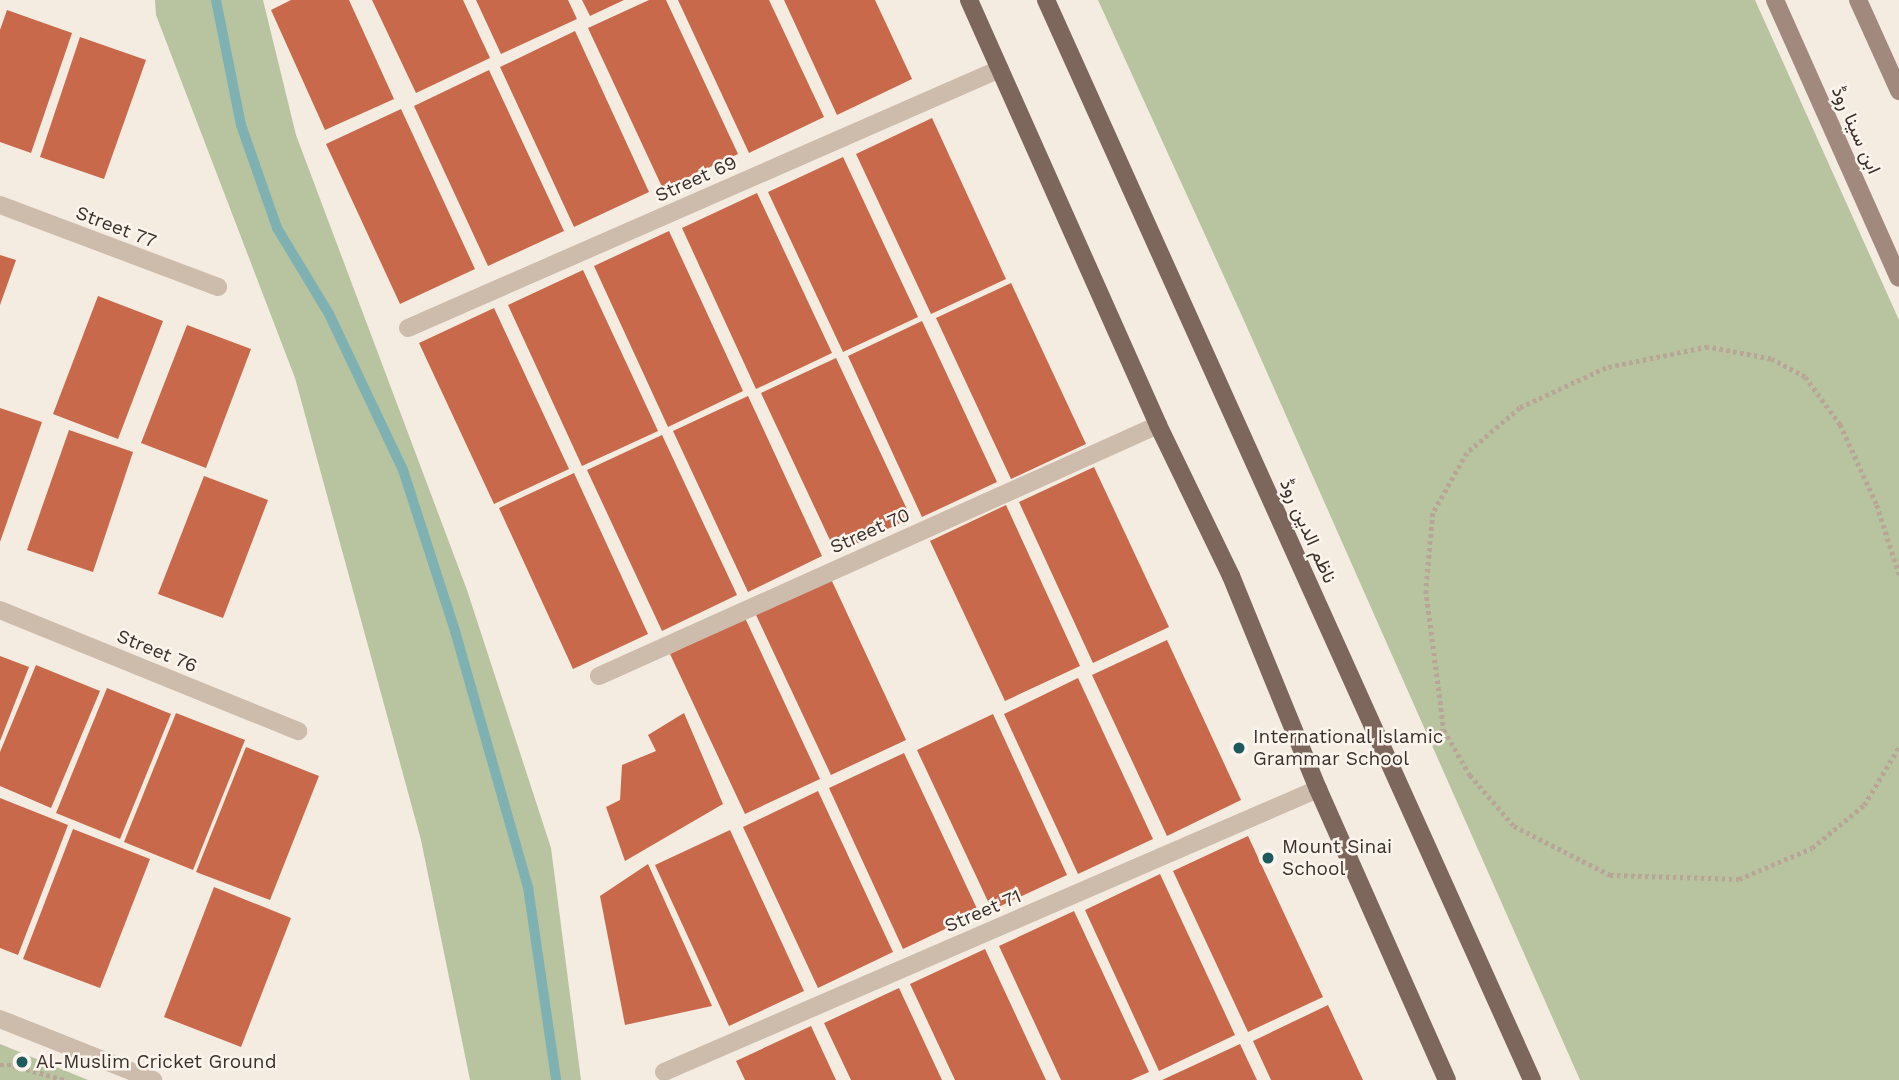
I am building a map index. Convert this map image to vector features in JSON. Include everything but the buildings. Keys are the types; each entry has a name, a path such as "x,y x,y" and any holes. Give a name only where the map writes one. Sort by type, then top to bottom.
{"main road":[{"path":"969,0 1158,425 1231,576 1318,789 1447,1080"},
{"name":"ناظم الدین روڈ","path":"1046,0 1532,1080"},
{"name":"ابن سینا روڈ","path":"1774,0 1899,278"},
{"path":"1858,0 1899,92"}],"street":[{"name":"Street 69","path":"408,328 1000,69"},
{"name":"Street 77","path":"0,205 218,287"},
{"name":"Street 70","path":"599,676 1158,425"},
{"name":"Street 76","path":"0,610 298,731"},
{"name":"Street 71","path":"664,1072 1318,789"},
{"path":"0,1019 153,1080"}],"path":[{"path":"1899,575 1876,504 1840,425 1805,377 1771,359 1708,347 1606,368 1520,408 1467,453 1433,513 1426,590 1444,730 1470,775 1514,826 1610,875 1739,879 1812,849 1864,805 1899,747"},
{"path":"1426,738 1444,730"},
{"path":"0,1065 13,1065 64,1080"}],"green space":[{"path":"155,0 263,0 296,135 467,590 551,848 581,1080 470,1080 421,840 295,378 156,15"},
{"path":"1098,0 1755,0 1899,320 1899,1080 1580,1080 1242,316"},
{"name":"Al-Muslim Cricket Ground","path":"0,1044 88,1080 0,1080"}],"waterway":[{"path":"216,0 241,125 277,228 329,314 403,470 455,631 528,887 556,1080"}],"place":[{"name":"International Islamic Grammar School","path":"1239,748"},
{"name":"Mount Sinai School","path":"1268,858"},
{"name":"Al-Muslim Cricket Ground","path":"22,1062"}]}
